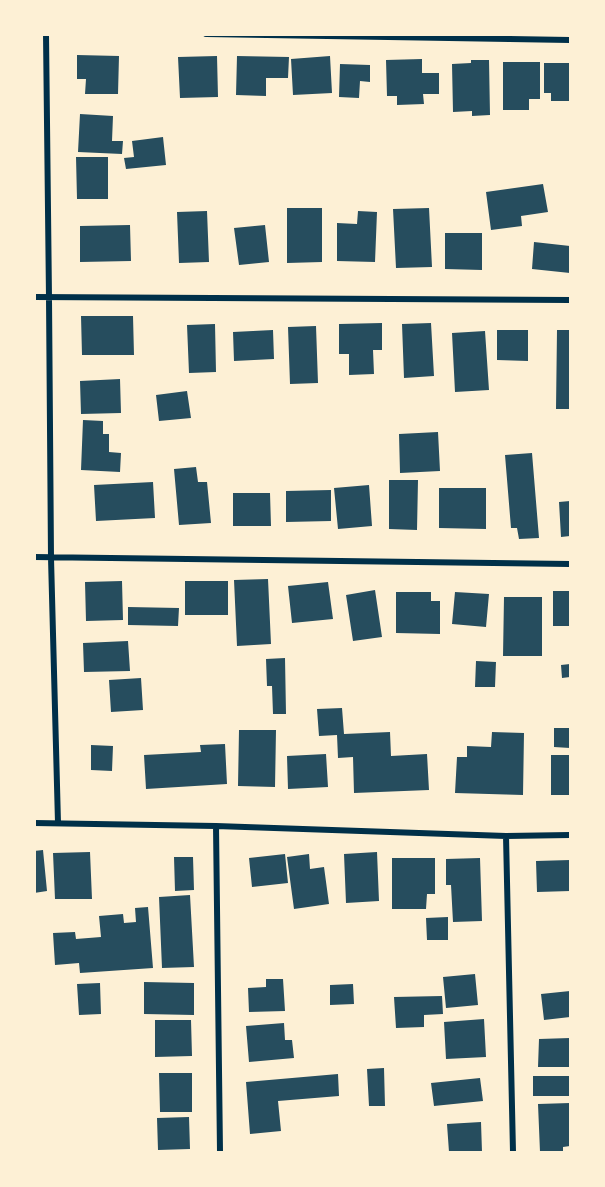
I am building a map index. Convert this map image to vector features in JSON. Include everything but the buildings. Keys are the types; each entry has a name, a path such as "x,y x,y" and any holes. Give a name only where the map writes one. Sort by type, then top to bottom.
{"street":[{"path":"46,34 51,558 58,823"},
{"path":"206,34 570,40"},
{"path":"34,297 570,300"},
{"path":"34,557 570,564"},
{"path":"34,823 216,826 506,836 570,835"},
{"path":"216,826 220,1152"},
{"path":"506,836 513,1152"}]}
